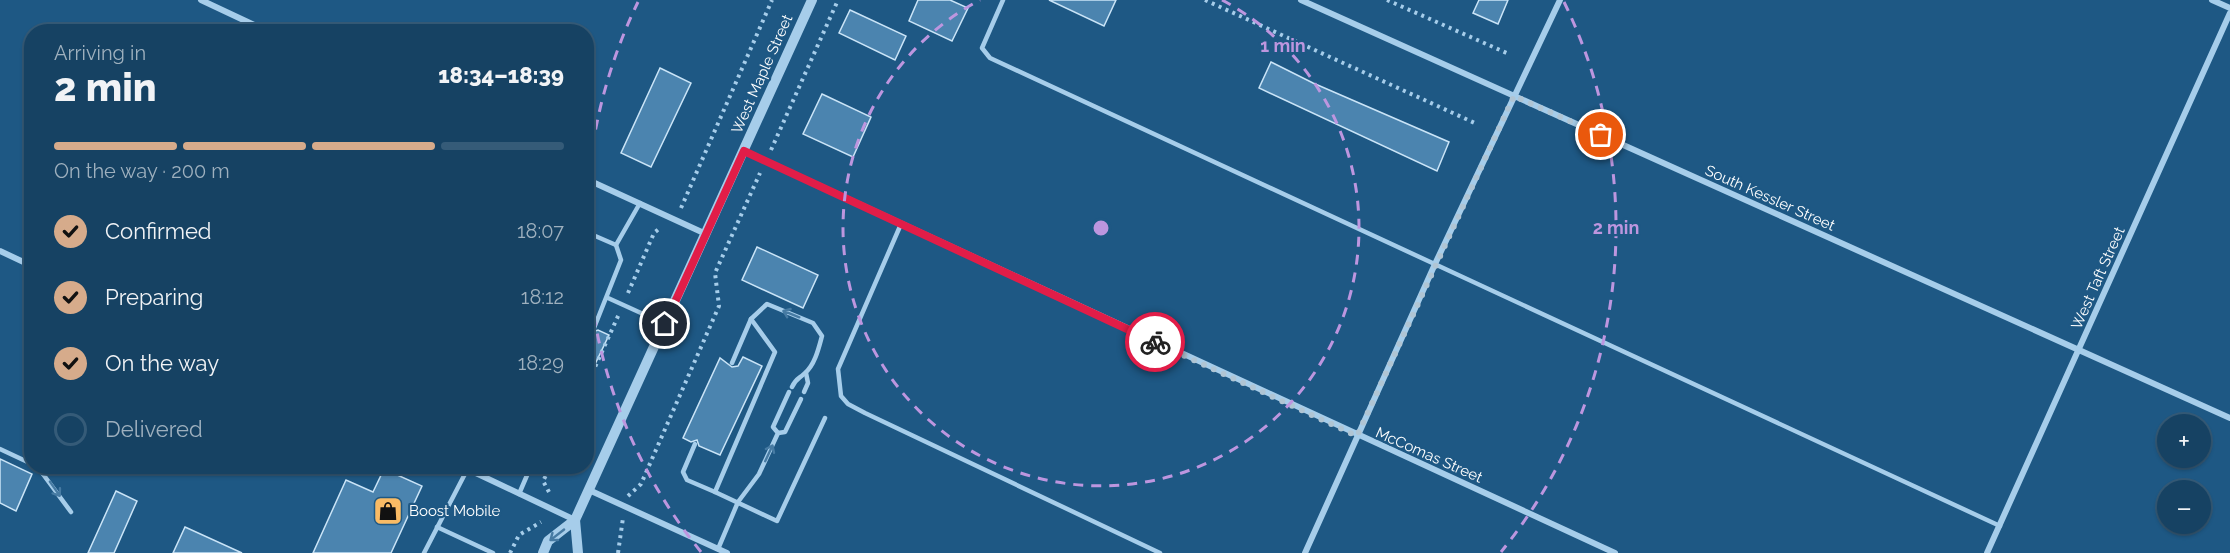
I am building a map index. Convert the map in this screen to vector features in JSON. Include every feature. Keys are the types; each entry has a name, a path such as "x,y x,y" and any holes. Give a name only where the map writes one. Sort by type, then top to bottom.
{"street":[{"path":"201,0 252,24"},
{"name":"West Maple Street","path":"543,553 548,541 575,520 812,0"},
{"name":"South Kessler Street","path":"1301,0 2230,418"},
{"path":"1305,553 1435,264 1560,0"},
{"path":"2212,0 2230,10"},
{"name":"West Taft Street","path":"1988,553 2230,10"},
{"name":"McComas Street","path":"744,151 1357,436 1615,553"},
{"path":"594,183 706,234"},
{"path":"0,251 24,262"},
{"path":"477,474 575,520 578,553"},
{"path":"589,490 727,553"}],"lane":[{"path":"1003,0 982,48 990,58 2000,526"},
{"path":"616,245 640,203"},
{"path":"901,224 838,369 841,396 848,404 865,413 1160,553"},
{"path":"594,235 616,245 621,260 608,298 594,328"},
{"path":"608,298 665,324"},
{"path":"732,363 751,320 767,304 813,323 822,336 806,373 796,378 773,427 778,434"},
{"path":"715,492 775,352 751,320"},
{"path":"804,392 808,383 806,373"},
{"path":"718,549 738,502 759,474 778,434 785,432 801,399"},
{"path":"695,444 683,472 687,480 777,521 825,418"},
{"path":"0,449 24,460"},
{"path":"43,474 71,512"},
{"path":"424,553 461,474"},
{"path":"519,494 528,474"},
{"path":"437,527 494,553"}],"path":[{"path":"594,369 654,233 681,208 772,0"},
{"path":"618,553 629,492 641,484 719,306 715,273 838,0"},
{"path":"1205,0 1477,124"},
{"path":"1387,0 1509,54"}],"building":[{"path":"918,0 950,0 968,8 952,41 909,21"},
{"path":"1049,0 1116,0 1104,26"},
{"path":"1479,0 1508,0 1498,24 1473,13"},
{"path":"850,10 906,36 895,60 839,33"},
{"path":"1271,62 1313,83 1449,142 1437,171 1259,88"},
{"path":"660,68 691,83 651,167 621,153"},
{"path":"822,94 871,117 853,157 803,134"},
{"path":"757,247 818,275 803,308 742,280"},
{"path":"598,330 609,335 594,366 594,331"},
{"path":"743,357 762,366 720,455 699,446 697,440 691,442 683,438 720,358 732,367 738,366"},
{"path":"0,459 24,470 24,474 32,474 16,511 0,503"},
{"path":"382,474 395,474 422,486 391,553 313,553 346,480 373,492"},
{"path":"116,491 137,501 114,553 88,553"},
{"path":"185,527 242,553 173,553"}],"way so far":[{"path":"1155,342 1357,436 1514,96 1601,135"}],"place":[{"name":"Boost Mobile","path":"388,511"}],"route":[{"path":"665,324 744,151 1155,342"}]}
